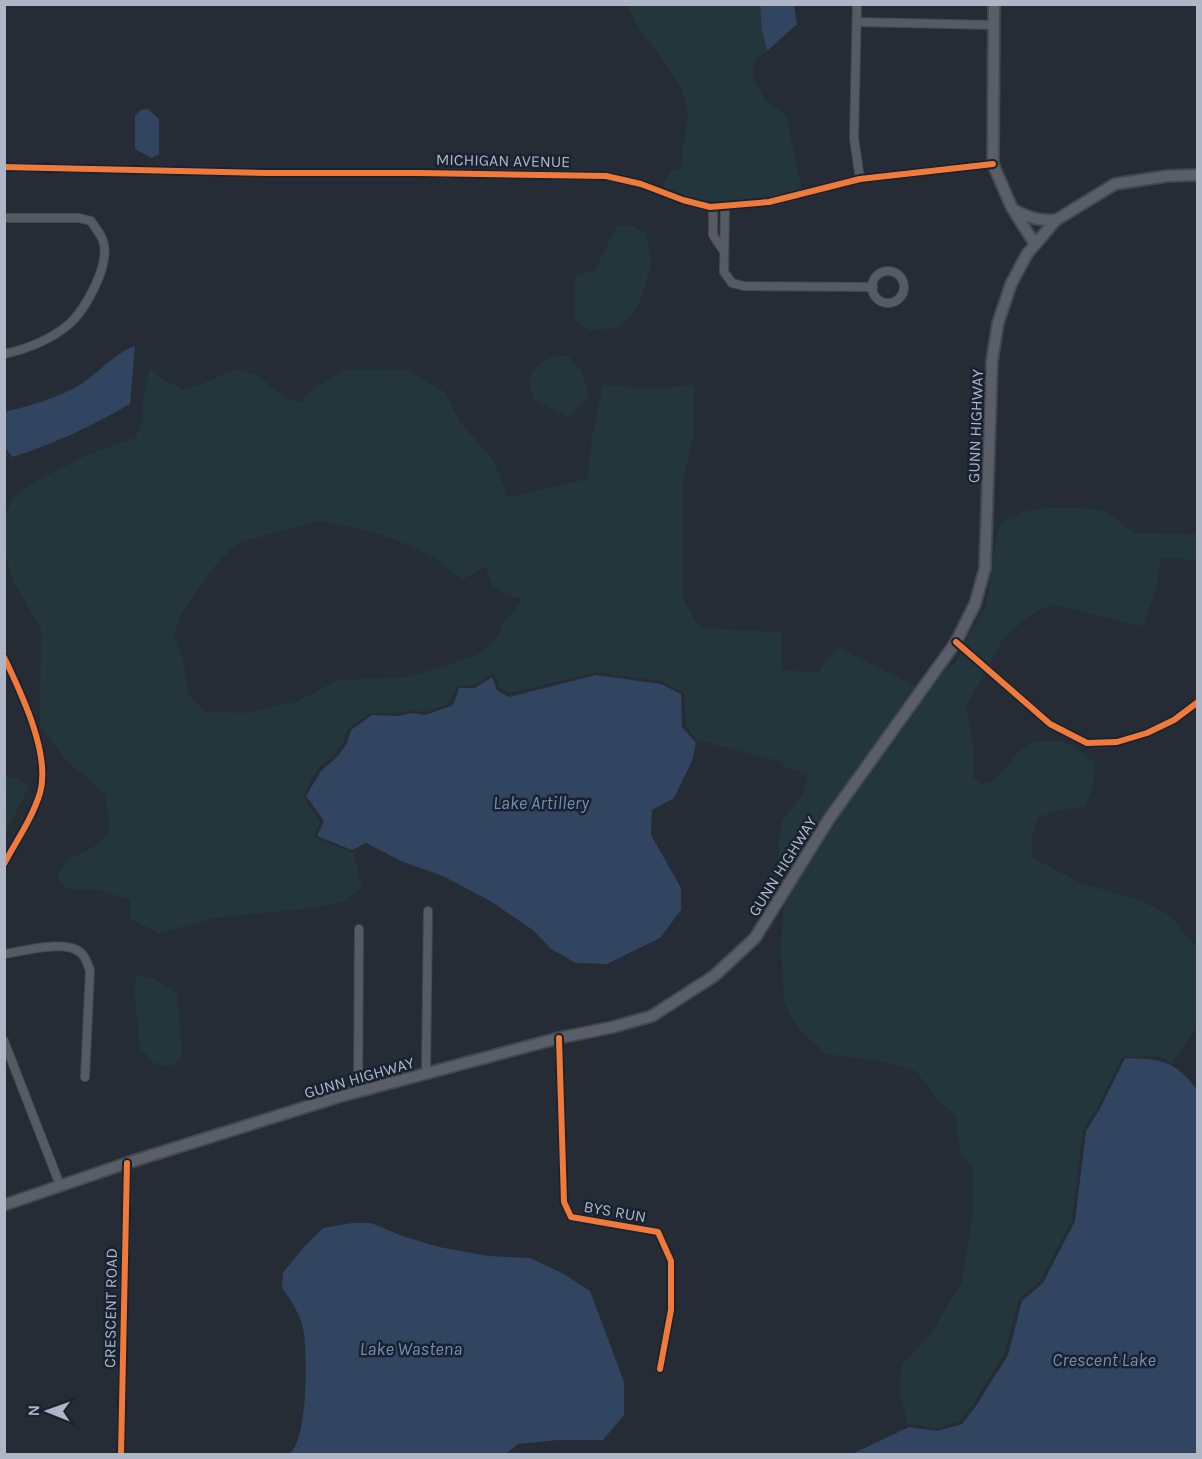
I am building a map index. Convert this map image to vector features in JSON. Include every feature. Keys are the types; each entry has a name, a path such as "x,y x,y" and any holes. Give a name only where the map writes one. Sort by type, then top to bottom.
{"main road":[{"path":"994,4 993,164 1012,208 1035,244"},
{"name":"GUNN HIGHWAY","path":"4,1205 127,1162 358,1092 559,1038 613,1028 652,1016 714,976 755,938 829,819 956,642 975,603 985,568 992,361 998,323 1011,284 1035,244 1056,220 1114,184 1167,176 1197,175"},
{"path":"1012,208 1027,217 1042,221 1056,220"}],"street":[{"path":"857,4 854,138 860,179"},
{"path":"857,22 994,25"},
{"name":"MICHIGAN AVENUE","path":"4,167 267,173 606,176 641,184 683,200 713,207 769,202 860,179 993,164"},
{"path":"725,206 724,272 728,280 737,285 873,287"},
{"path":"713,207 713,235 723,250"},
{"path":"4,218 79,218 91,221 104,243 101,274 70,323 52,336 24,350 4,354"},
{"path":"889,271 902,279 904,289 900,298 885,303 876,297 873,287 876,278 889,271"},
{"path":"956,642 1050,724 1087,743 1116,742 1147,733 1174,720 1197,702"},
{"path":"4,657 23,697 42,760 43,775 33,811 4,864"},
{"path":"426,1074 428,911"},
{"path":"358,929 358,1092"},
{"path":"4,954 59,946 74,948 84,955 90,970 85,1077"},
{"name":"BYS RUN","path":"559,1038 564,1202 571,1217 658,1232 671,1261 671,1311 660,1369"},
{"path":"5,1041 60,1185"},
{"name":"CRESCENT ROAD","path":"121,1455 127,1162"}],"green space":[{"path":"627,5 760,5 762,31 767,51 755,60 752,75 765,100 786,115 802,190 765,198 715,201 698,199 661,188 671,171 681,168 687,108 677,81 641,31"},
{"path":"617,226 632,226 646,233 652,262 638,306 621,327 589,331 575,320 575,277 596,269"},
{"path":"554,356 568,356 582,371 589,396 568,417 533,399 529,378 540,363"},
{"path":"150,369 164,380 185,390 238,369 259,376 284,398 301,402 315,387 347,369 406,370 445,392 459,421 494,461 508,497 588,479 592,436 603,385 652,389 694,385 694,433 683,481 683,599 700,628 781,632 782,670 819,673 825,662 839,648 919,688 785,882 778,847 782,822 803,793 808,775 783,766 783,762 697,740 686,726 685,693 661,681 595,672 510,693 500,688 495,675 492,674 474,685 458,685 448,704 425,712 412,710 398,713 370,713 348,729 335,754 317,769 303,796 320,822 314,837 353,853 362,887 345,901 313,908 215,918 158,933 130,918 130,900 96,889 68,889 57,878 66,862 98,844 110,831 106,795 65,759 40,726 41,629 13,581 5,551 4,518 13,498 38,480 87,455 136,437 143,419 143,397","holes":["318,521 377,534 419,550 436,559 462,580 486,566 490,580 497,589 507,595 522,599 502,625 497,638 482,652 447,666 405,677 338,680 296,702 244,713 205,712 188,694 184,662 174,633 181,615 216,564 237,543"]},
{"path":"1047,508 1085,508 1106,511 1134,533 1197,534 1197,560 1160,558 1155,593 1142,626 1054,604 1030,615 1002,640 989,665 965,643 986,605 996,539 1001,522 1026,511"},
{"path":"962,650 986,671 966,705 973,748 973,777 983,784 994,781 1022,748 1036,741 1064,741 1096,763 1092,789 1085,807 1060,810 1039,817 1032,835 1032,857 1078,882 1141,901 1169,915 1197,948 1197,1027 1172,1063 1157,1056 1122,1057 1097,1108 1083,1130 1072,1220 1040,1281 1019,1299 1004,1354 973,1404 960,1421 937,1428 908,1424 899,1391 902,1365 931,1333 962,1282 973,1210 973,1167 960,1153 956,1116 938,1100 916,1071 879,1061 826,1054 798,1028 784,1003 781,948 784,898 832,821 944,670 955,663"},
{"path":"5,777 15,777 29,787 5,833 7,803"},
{"path":"136,976 154,978 177,993 182,1056 172,1067 154,1063 140,1048 134,990"}],"water":[{"path":"760,5 794,5 797,24 767,51 762,31"},
{"path":"148,109 159,119 159,154 151,158 135,149 135,116 141,110"},
{"path":"135,346 130,404 72,434 12,457 5,447 5,412 41,402 68,391"},
{"name":"Lake Artillery","path":"596,675 661,684 681,694 682,727 696,743 692,761 674,798 652,810 651,835 681,888 681,910 660,938 607,964 576,963 551,949 534,931 492,902 443,876 401,861 366,843 352,850 317,836 324,821 306,796 321,771 338,756 347,743 351,730 372,715 399,716 411,713 425,715 451,706 459,688 475,688 492,677 497,690 509,697"},
{"name":"Crescent Lake","path":"1125,1058 1166,1063 1182,1072 1197,1090 1197,1454 852,1454 909,1427 937,1431 962,1424 976,1406 1008,1355 1022,1301 1043,1283 1075,1221 1086,1131 1100,1109"},
{"name":"Lake Wastena","path":"352,1223 371,1223 402,1236 439,1247 488,1256 530,1258 562,1273 590,1291 624,1382 624,1415 603,1440 558,1440 518,1444 506,1454 290,1454 296,1445 303,1415 306,1360 303,1327 296,1309 282,1288 283,1273 323,1228"}],"cycle path":[{"path":"4,167 267,173 606,176 641,184 683,200 710,207 769,202 860,179 993,164"},
{"path":"956,642 1050,724 1087,743 1117,742 1147,733 1174,720 1198,702"},
{"path":"4,657 38,742 42,777 40,793 33,812 4,864"},
{"path":"559,1038 564,1202 571,1217 658,1232 671,1261 671,1310 660,1369"},
{"path":"121,1454 127,1163"}]}
